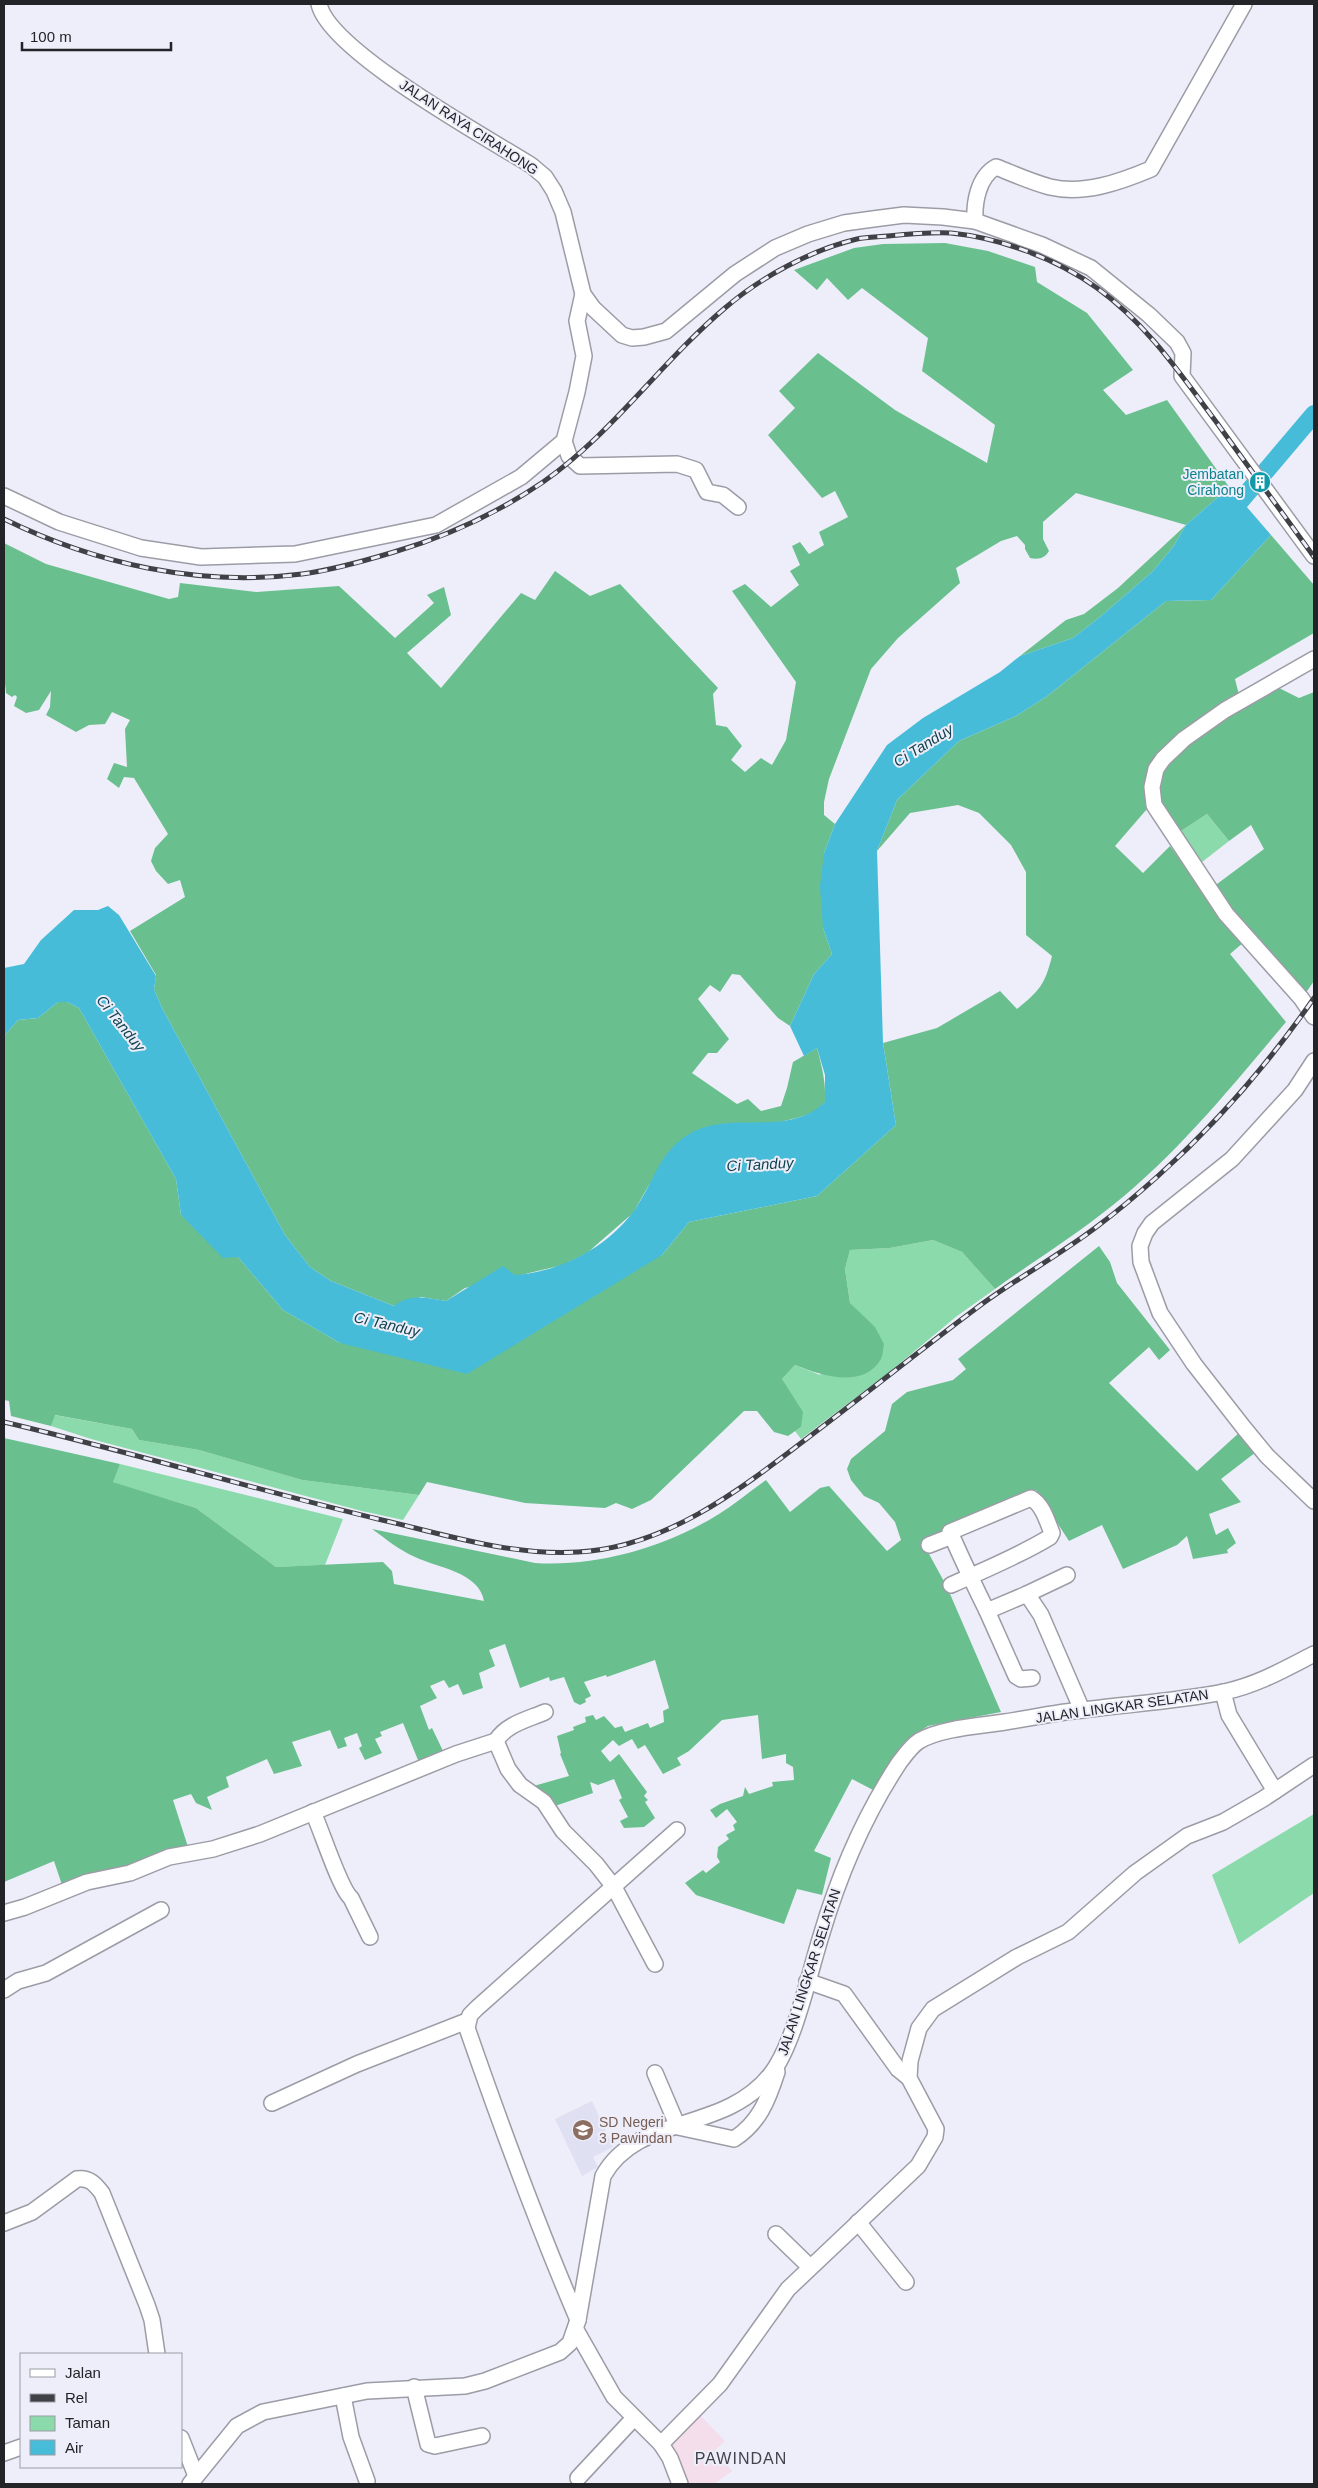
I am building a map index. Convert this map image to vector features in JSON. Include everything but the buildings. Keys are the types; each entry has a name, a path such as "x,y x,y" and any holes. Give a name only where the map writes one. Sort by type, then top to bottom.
{"street":[{"name":"JALAN RAYA CIRAHONG","path":"319,4 326,21 339,37 370,62 454,118 532,166 545,177 554,191 563,212 583,294 593,308 622,335 632,338 644,337 666,331 735,274 775,248 808,234 844,223 904,215 975,221 1042,245 1091,268 1106,278 1177,342 1183,353 1182,376 1314,556"},
{"path":"975,221 975,202 985,176 996,167 1051,187 1072,189 1110,184 1151,169 1244,4"},
{"path":"4,496 60,522 150,550 202,556 295,554 423,529 445,521 521,477 564,441 578,392 584,356 577,321 583,294"},
{"path":"564,441 569,456 580,466 677,464 687,466 696,470 707,492 724,496 738,507"},
{"path":"1314,659 1225,710 1198,728 1163,759 1156,769 1152,787 1154,805 1226,914 1305,1002 1314,1017"},
{"path":"1314,1061 1296,1090 1267,1123 1212,1176 1152,1223 1145,1233 1140,1246 1143,1271 1160,1313 1194,1364 1267,1456 1314,1501"},
{"path":"951,1585 970,1576 1050,1537 1052,1532 1039,1504 1031,1498 950,1532 970,1576 987,1611 1016,1676 1021,1679 1032,1678"},
{"path":"930,1545 952,1536"},
{"path":"987,1611 1067,1575"},
{"path":"1028,1594 1041,1615 1082,1710"},
{"name":"JALAN LINGKAR SELATAN","path":"193,2480 230,2433 252,2416 297,2403 367,2391 414,2387 448,2388 485,2381 560,2352 570,2343 577,2325 603,2176 610,2162 632,2143 723,2111 747,2097 761,2086 780,2061 838,1882 879,1795 912,1746 929,1737 964,1728 1082,1710 1223,1692 1258,1682 1314,1654"},
{"path":"1223,1692 1229,1715 1275,1791"},
{"path":"4,1913 25,1907 87,1882 130,1873 169,1857 212,1849 253,1836 456,1754 496,1741 503,1732 546,1712"},
{"path":"496,1741 508,1769 520,1785 544,1802 563,1831 596,1864 614,1887 655,1964"},
{"path":"909,2078 910,2061 919,2028 933,2009 1016,1957 1068,1932 1135,1873 1187,1836 1223,1822 1314,1765"},
{"path":"313,1812 328,1846 339,1880 370,1937"},
{"path":"272,2103 357,2064 467,2021 477,2008 570,1923 614,1887 677,1830"},
{"path":"4,1990 18,1981 46,1973 161,1910"},
{"path":"661,2444 720,2384 788,2290 858,2222 903,2183 918,2166 935,2137 936,2129 934,2122 918,2098 909,2078 893,2062 844,1994 807,1982"},
{"path":"467,2021 467,2028 490,2088 508,2145 585,2349 614,2397 661,2444 670,2458 680,2484"},
{"path":"654,2072 678,2127 734,2139 747,2130 757,2118 768,2097 780,2061"},
{"path":"4,2223 32,2212 76,2179 82,2178 94,2182 102,2193 147,2305 152,2320 157,2353"},
{"path":"858,2222 906,2282"},
{"path":"776,2234 810,2267"},
{"path":"414,2387 428,2444 435,2446 482,2436"},
{"path":"343,2396 350,2436 367,2481"},
{"path":"578,2478 634,2418"},
{"path":"182,2442 193,2480"},
{"path":"4,2453 20,2447"}],"shaded area":[{"name":"SD Negeri 3 Pawindan","path":"592,2101 613,2147 593,2157 598,2167 582,2176 555,2119"},
{"path":"697,2412 725,2441 715,2450 732,2471 714,2484 686,2484 668,2442"}],"green space":[{"path":"945,243 988,251 1035,267 1037,282 1087,313 1133,370 1103,390 1126,415 1167,400 1227,484 1217,498 1186,525 1076,493 1043,522 1043,539 1049,551 1044,557 1039,559 1030,558 1025,545 1017,536 1001,541 956,568 960,583 898,638 871,669 829,779 824,802 824,815 835,824 824,853 823,928 832,954 814,974 790,1026 778,1018 740,975 732,974 720,992 710,985 698,999 729,1039 717,1053 708,1053 692,1073 737,1104 748,1099 761,1111 781,1106 793,1062 817,1048 824,1081 825,1102 815,1112 775,1123 721,1124 649,1185 633,1213 587,1253 563,1265 465,1288 446,1301 421,1297 394,1306 331,1281 310,1267 285,1235 162,1008 154,989 156,975 130,931 185,897 180,880 168,884 156,871 151,861 155,848 168,834 134,778 124,777 119,788 107,779 114,763 127,767 125,729 130,720 112,712 105,724 89,725 76,732 46,715 50,707 51,691 39,710 26,713 14,706 17,697 15,695 12,697 6,693 5,683 4,685 4,543 46,564 169,599 178,597 180,583 257,592 339,586 395,638 434,603 427,595 444,587 451,615 407,653 441,688 521,593 535,600 555,571 590,596 620,584 718,688 713,694 716,725 727,727 742,746 731,760 745,772 761,758 772,765 786,740 796,682 732,591 745,584 771,607 799,585 790,571 800,565 792,546 800,542 809,554 824,545 819,532 848,517 835,491 822,498 768,435 795,408 779,391 818,353 895,410 987,463 995,425 922,371 928,338 862,288 848,300 827,278 817,290 794,270 854,248 883,244"},
{"path":"1186,525 1173,547 1152,572 1100,617 1073,638 1020,656 1066,620 1084,614 1118,588"},
{"path":"1271,535 1314,585 1314,633 1235,679 1240,699 1147,782 1147,809 1115,846 1143,873 1170,846 1218,912 1244,942 1230,954 1286,1022 1183,1141 1137,1185 1084,1227 995,1289 962,1252 933,1240 890,1248 850,1250 845,1269 850,1303 875,1327 884,1344 882,1356 873,1369 852,1377 828,1376 795,1365 782,1379 803,1412 801,1427 788,1436 774,1432 757,1411 744,1411 651,1500 632,1509 616,1503 605,1508 525,1503 427,1482 419,1495 302,1480 199,1450 139,1440 132,1429 55,1415 51,1426 11,1416 9,1401 4,1400 4,1036 18,1020 38,1018 58,1002 67,1002 79,1008 176,1179 181,1215 238,1257 283,1310 340,1343 662,1255 689,1222 817,1196 896,1125 883,1043 937,1028 1000,991 1017,1009 1031,997 1044,981 1052,956 1026,935 1026,872 1011,845 979,813 958,805 910,813 877,851 897,800 959,741 1016,716 1046,697 1166,601 1211,600"},
{"path":"1275,686 1299,698 1314,692 1314,981 1303,997 1213,887 1264,849 1251,825 1229,841 1207,814 1175,835 1157,804 1160,771 1186,744"},
{"path":"1207,814 1229,841 1197,866 1175,835"},
{"path":"933,1240 962,1252 995,1289 957,1316 887,1374 801,1439 795,1431 801,1427 782,1379 795,1365 820,1375 861,1315 850,1303 845,1269 850,1250 890,1248"},
{"path":"1099,1246 1110,1262 1117,1283 1170,1350 1159,1360 1149,1347 1109,1383 1197,1471 1240,1432 1256,1452 1221,1479 1241,1502 1209,1514 1216,1535 1228,1528 1236,1543 1227,1550 1228,1553 1193,1559 1187,1536 1177,1545 1123,1569 1102,1525 1069,1541 1036,1490 922,1541 947,1587 1001,1712 928,1726 911,1737 875,1791 852,1779 814,1851 831,1858 822,1895 797,1889 784,1924 696,1895 685,1883 703,1870 706,1873 720,1862 717,1857 718,1847 729,1839 726,1835 735,1830 733,1825 737,1822 727,1809 716,1818 710,1810 720,1804 743,1796 745,1787 749,1794 773,1786 772,1782 794,1780 793,1767 786,1763 786,1754 762,1759 758,1715 722,1720 689,1751 677,1758 681,1765 663,1774 645,1745 638,1749 632,1739 619,1746 613,1740 601,1751 610,1762 619,1754 647,1792 644,1796 648,1800 645,1802 655,1818 644,1827 624,1828 620,1821 628,1817 619,1800 622,1798 614,1779 598,1785 590,1782 593,1793 552,1807 530,1787 569,1776 560,1754 557,1736 574,1730 573,1727 586,1722 585,1717 593,1715 596,1720 604,1716 615,1728 622,1726 625,1732 648,1723 650,1728 664,1722 663,1711 669,1708 655,1660 607,1677 606,1675 584,1682 591,1696 580,1705 574,1702 564,1677 550,1681 549,1677 520,1688 505,1644 489,1650 495,1666 479,1673 483,1688 463,1695 458,1684 449,1688 444,1680 430,1686 437,1698 420,1706 429,1730 432,1728 445,1755 420,1765 403,1723 380,1732 382,1736 375,1739 382,1753 365,1760 359,1748 362,1746 357,1733 344,1738 347,1746 338,1749 330,1730 292,1742 302,1766 274,1774 267,1759 226,1777 229,1787 207,1797 212,1810 196,1803 191,1794 173,1800 189,1850 63,1888 54,1861 4,1882 4,1438 120,1464 113,1482 196,1508 276,1567 383,1562 392,1571 394,1584 484,1601 481,1591 466,1577 409,1554 372,1529 535,1563 582,1562 630,1552 677,1536 719,1514 766,1480 790,1512 820,1488 829,1486 887,1551 901,1540 895,1522 879,1503 864,1496 851,1480 847,1469 851,1459 885,1431 892,1404 907,1392 953,1380 966,1369 958,1359"},
{"path":"54,1415 132,1429 139,1440 199,1450 302,1480 419,1495 403,1520 362,1511 91,1439 51,1426"},
{"path":"120,1464 343,1519 325,1565 276,1567 196,1508 112,1482"},
{"path":"1314,1814 1314,1893 1239,1944 1212,1875"}],"water":[{"path":"1227,484 1271,535 1211,600 1166,601 1046,697 1016,716 959,741 897,800 877,851 883,1043 896,1125 817,1196 689,1222 662,1255 467,1374 340,1343 283,1310 238,1257 223,1258 181,1215 176,1179 79,1008 67,1002 58,1002 38,1018 18,1020 4,1036 4,968 24,964 41,940 74,910 98,910 108,906 119,915 156,976 154,989 162,1008 285,1235 310,1267 331,1281 394,1306 406,1299 412,1298 446,1301 503,1266 515,1275 532,1273 549,1269 581,1256 610,1237 622,1225 633,1212 671,1149 691,1133 707,1127 724,1124 777,1122 794,1119 810,1113 825,1102 825,1075 817,1048 804,1056 790,1026 814,974 832,954 823,928 820,886 824,853 835,824 887,745 923,718 1000,672 1020,656 1073,638 1152,572 1173,547 1186,525 1217,498"}],"waterway":[{"name":"Ci Tanduy","path":"1226,518 1314,414"}],"railway":[{"path":"4,519 39,535 112,560 187,574 225,577 302,574 337,568 394,552 433,539 471,523 525,494 543,482 592,442 679,351 725,308 770,275 805,257 857,239 951,233 1009,245 1046,259 1081,278 1115,302 1162,351 1217,423 1314,557"},
{"path":"4,1422 335,1508 455,1538 504,1548 528,1551 578,1552 613,1547 647,1538 711,1507 741,1487 978,1307 1084,1236 1121,1207 1180,1156 1221,1114 1279,1046 1314,998"}],"place":[{"name":"Jembatan Cirahong","path":"1260,482"},
{"name":"SD Negeri 3 Pawindan","path":"583,2130"}],"district":[{"name":"PAWINDAN","path":"741,2458"}]}
